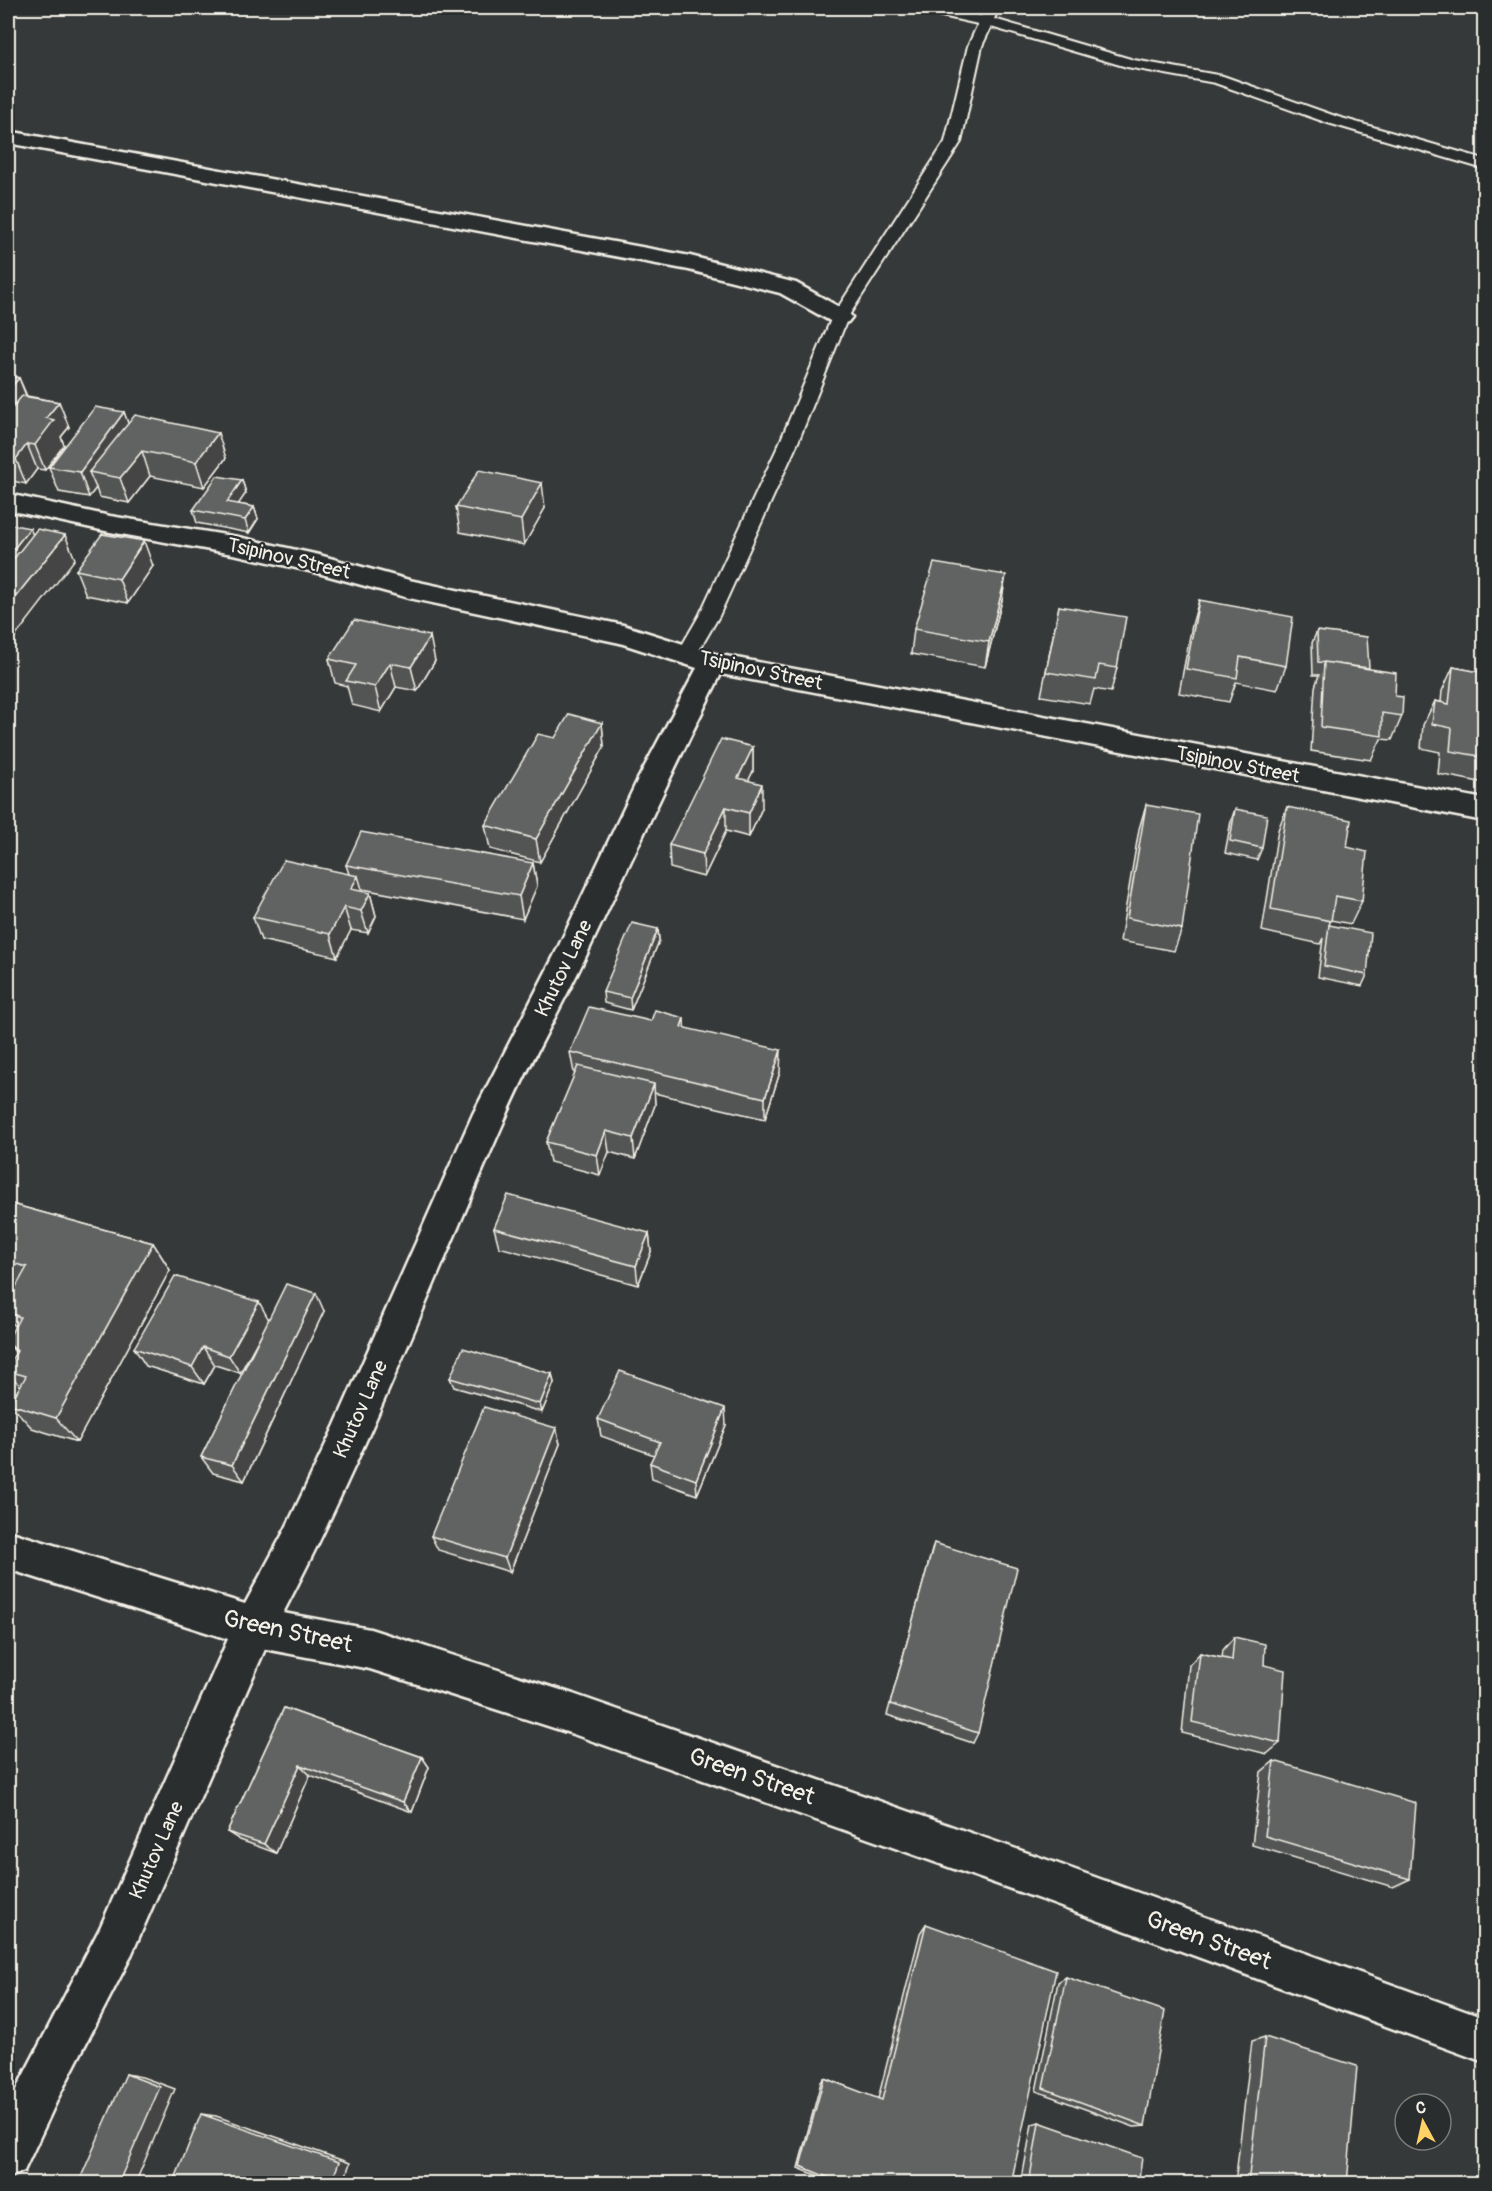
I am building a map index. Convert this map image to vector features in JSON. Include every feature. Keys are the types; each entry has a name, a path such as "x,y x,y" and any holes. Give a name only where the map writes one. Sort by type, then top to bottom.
{"street":[{"path":"8,137 690,264 788,288 840,317"},
{"name":"Tsipinov Street","path":"8,502 110,524 172,533 308,561 409,589 623,634 700,659 1485,810"},
{"name":"Khutov Lane","path":"8,2155 44,2078 115,1943 254,1628 300,1541 348,1438 490,1114 570,956 652,781 700,659"},
{"name":"Green Street","path":"8,1550 254,1628 370,1649 573,1714 1019,1871 1485,2040"}],"lane":[{"path":"924,8 989,14 1132,64 1218,79 1334,120 1485,164"},
{"path":"700,659 709,616 785,452 840,317 953,142 975,45 989,14"}],"building":[{"path":"8,375 19,378 8,391"},
{"path":"22,396 59,402 46,418 54,420 35,445 27,444 16,459 8,457 8,413"},
{"path":"95,407 124,412 80,472 49,467"},
{"path":"135,415 218,433 196,462 142,451 120,478 89,472"},
{"path":"479,470 542,483 521,520 456,507"},
{"path":"217,476 242,480 227,502 254,507 245,520 193,510"},
{"path":"8,524 30,528 8,556"},
{"path":"37,529 65,535 8,606 8,566"},
{"path":"102,534 144,541 119,579 76,570"},
{"path":"934,563 1006,575 989,642 914,629"},
{"path":"1199,600 1293,617 1286,666 1240,657 1237,678 1186,669"},
{"path":"1059,606 1126,617 1117,668 1099,665 1096,680 1046,672"},
{"path":"354,620 430,636 411,667 390,663 375,687 346,681 356,665 329,659"},
{"path":"1317,631 1367,637 1369,668 1318,662"},
{"path":"1324,662 1396,673 1395,696 1403,697 1402,716 1382,713 1382,736 1321,727"},
{"path":"1453,667 1485,673 1485,757 1450,751 1452,728 1432,724 1435,701 1449,704"},
{"path":"569,714 602,723 536,839 485,825 538,734 555,738"},
{"path":"721,739 753,747 738,778 762,784 749,813 726,807 703,854 669,845"},
{"path":"1146,805 1198,814 1182,929 1127,918"},
{"path":"1287,807 1351,820 1347,847 1367,852 1362,901 1335,896 1331,921 1271,909"},
{"path":"1235,809 1267,815 1262,848 1230,841"},
{"path":"361,832 533,863 519,896 346,865"},
{"path":"284,860 358,876 351,889 370,893 361,911 344,907 330,934 253,917"},
{"path":"632,923 658,929 630,998 603,992"},
{"path":"1329,925 1371,933 1367,975 1324,966"},
{"path":"589,1007 651,1021 655,1010 684,1018 681,1027 781,1050 765,1098 570,1052"},
{"path":"578,1066 654,1084 633,1138 606,1131 597,1155 546,1142"},
{"path":"508,1195 649,1233 636,1266 494,1228"},
{"path":"8,1203 153,1243 56,1418 10,1404 26,1376 8,1371 8,1366 17,1351 8,1343 8,1339 20,1317 8,1313 8,1301 27,1267 8,1262"},
{"path":"175,1276 259,1302 229,1356 203,1347 192,1367 134,1348"},
{"path":"286,1284 316,1293 232,1465 201,1457"},
{"path":"463,1348 552,1374 540,1404 450,1378"},
{"path":"620,1371 725,1408 696,1480 650,1463 660,1442 598,1419"},
{"path":"484,1407 556,1428 505,1558 431,1536"},
{"path":"934,1543 1017,1568 978,1733 890,1704"},
{"path":"1234,1637 1265,1644 1264,1665 1285,1670 1280,1743 1192,1722 1200,1653 1232,1660"},
{"path":"284,1708 422,1757 403,1802 300,1765 264,1844 227,1832"},
{"path":"1274,1761 1416,1803 1410,1879 1265,1836"},
{"path":"926,1924 1056,1971 1011,2184 844,2184 800,2166 824,2078 882,2100"},
{"path":"1066,1977 1165,2011 1145,2126 1043,2088"},
{"path":"1265,2037 1357,2066 1347,2184 1248,2184"},
{"path":"126,2074 160,2087 118,2184 78,2184"},
{"path":"201,2114 339,2162 331,2184 173,2184"},
{"path":"1039,2122 1142,2158 1138,2184 1029,2184"}]}
